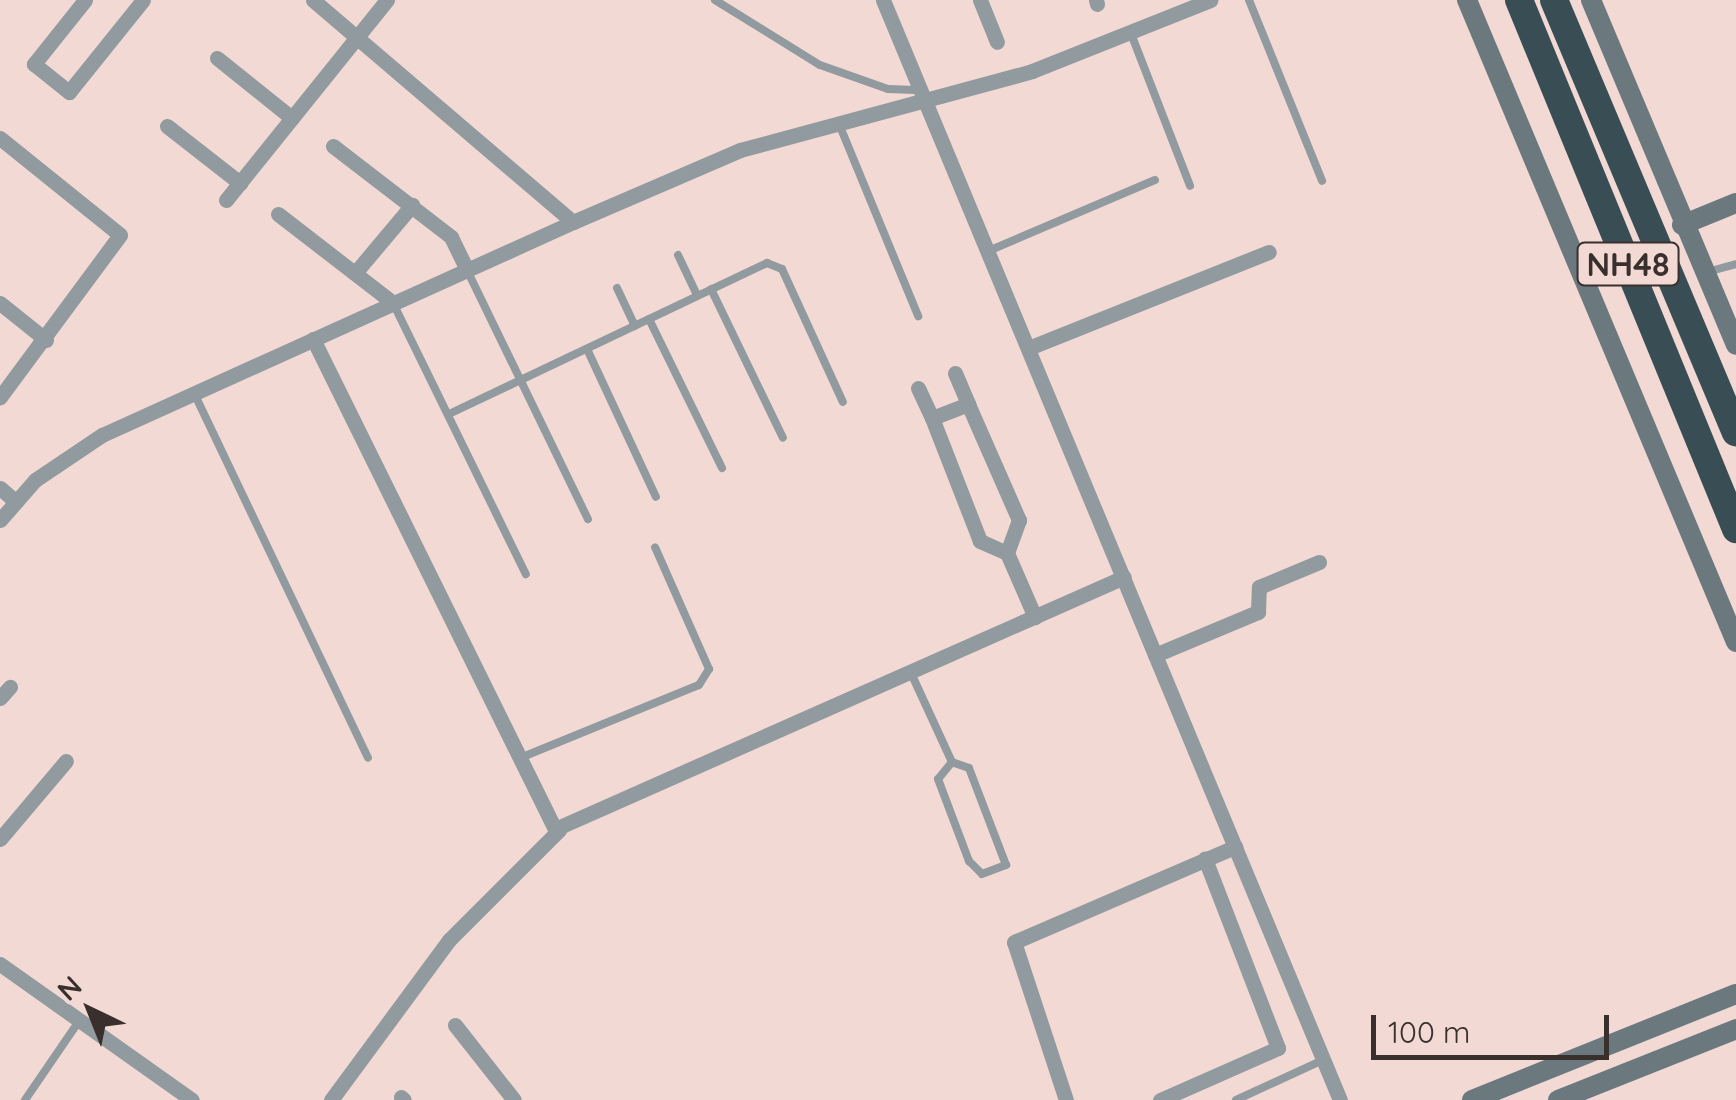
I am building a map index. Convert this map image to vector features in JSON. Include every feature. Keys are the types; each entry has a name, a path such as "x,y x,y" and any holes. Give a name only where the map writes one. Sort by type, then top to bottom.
{"highway":[{"name":"NH48","path":"1520,0 1736,529"},
{"name":"NH48","path":"1554,0 1736,432"}],"street":[{"path":"86,0 34,64 69,92 143,0"},
{"path":"312,0 359,36 573,222"},
{"path":"226,200 387,0"},
{"path":"882,0 992,250 1340,1100"},
{"path":"980,0 997,42"},
{"path":"0,520 69,455 194,393 740,150 839,124 1130,31 1210,0"},
{"path":"1467,0 1736,642"},
{"path":"1592,0 1682,226 1707,272 1736,345"},
{"path":"216,58 292,118"},
{"path":"167,126 240,183"},
{"path":"0,138 120,235 46,340 0,397"},
{"path":"333,146 451,237 467,270"},
{"path":"1682,226 1736,204"},
{"path":"355,273 412,206"},
{"path":"278,214 393,303"},
{"path":"1031,347 1269,252"},
{"path":"0,304 46,340"},
{"path":"313,339 516,759 559,830"},
{"path":"955,374 1018,520 1007,553 1035,616"},
{"path":"918,388 980,542 1007,553"},
{"path":"932,418 968,404"},
{"path":"0,488 16,502"},
{"path":"1155,655 1258,612 1259,588 1319,562"},
{"path":"331,1100 450,940 559,830 1124,577"},
{"path":"0,839 66,761"},
{"path":"1066,1100 1014,942 1235,847"},
{"path":"1160,1100 1275,1053 1254,982 1205,859"},
{"path":"1240,949 1272,936"},
{"path":"0,964 192,1100"},
{"path":"1254,982 1286,969"},
{"path":"1472,1100 1736,994"},
{"path":"455,1025 514,1100"},
{"path":"1558,1100 1736,1029"}],"lane":[{"path":"715,0 820,65 888,89 924,95"},
{"path":"1249,0 1322,181"},
{"path":"1130,31 1190,186"},
{"path":"839,124 918,316"},
{"path":"992,250 1155,180"},
{"path":"678,256 698,296"},
{"path":"449,414 767,263 782,269 843,402"},
{"path":"1707,272 1736,264"},
{"path":"467,270 588,518"},
{"path":"617,288 635,326"},
{"path":"711,289 783,438"},
{"path":"393,303 526,574"},
{"path":"649,319 722,468"},
{"path":"587,349 656,497"},
{"path":"194,393 368,758"},
{"path":"516,759 698,685 709,669 655,548"},
{"path":"911,673 952,762 969,768 1006,865 982,874 969,861 938,779 952,762"},
{"path":"25,1100 80,1021"},
{"path":"1236,1100 1324,1060"}]}
